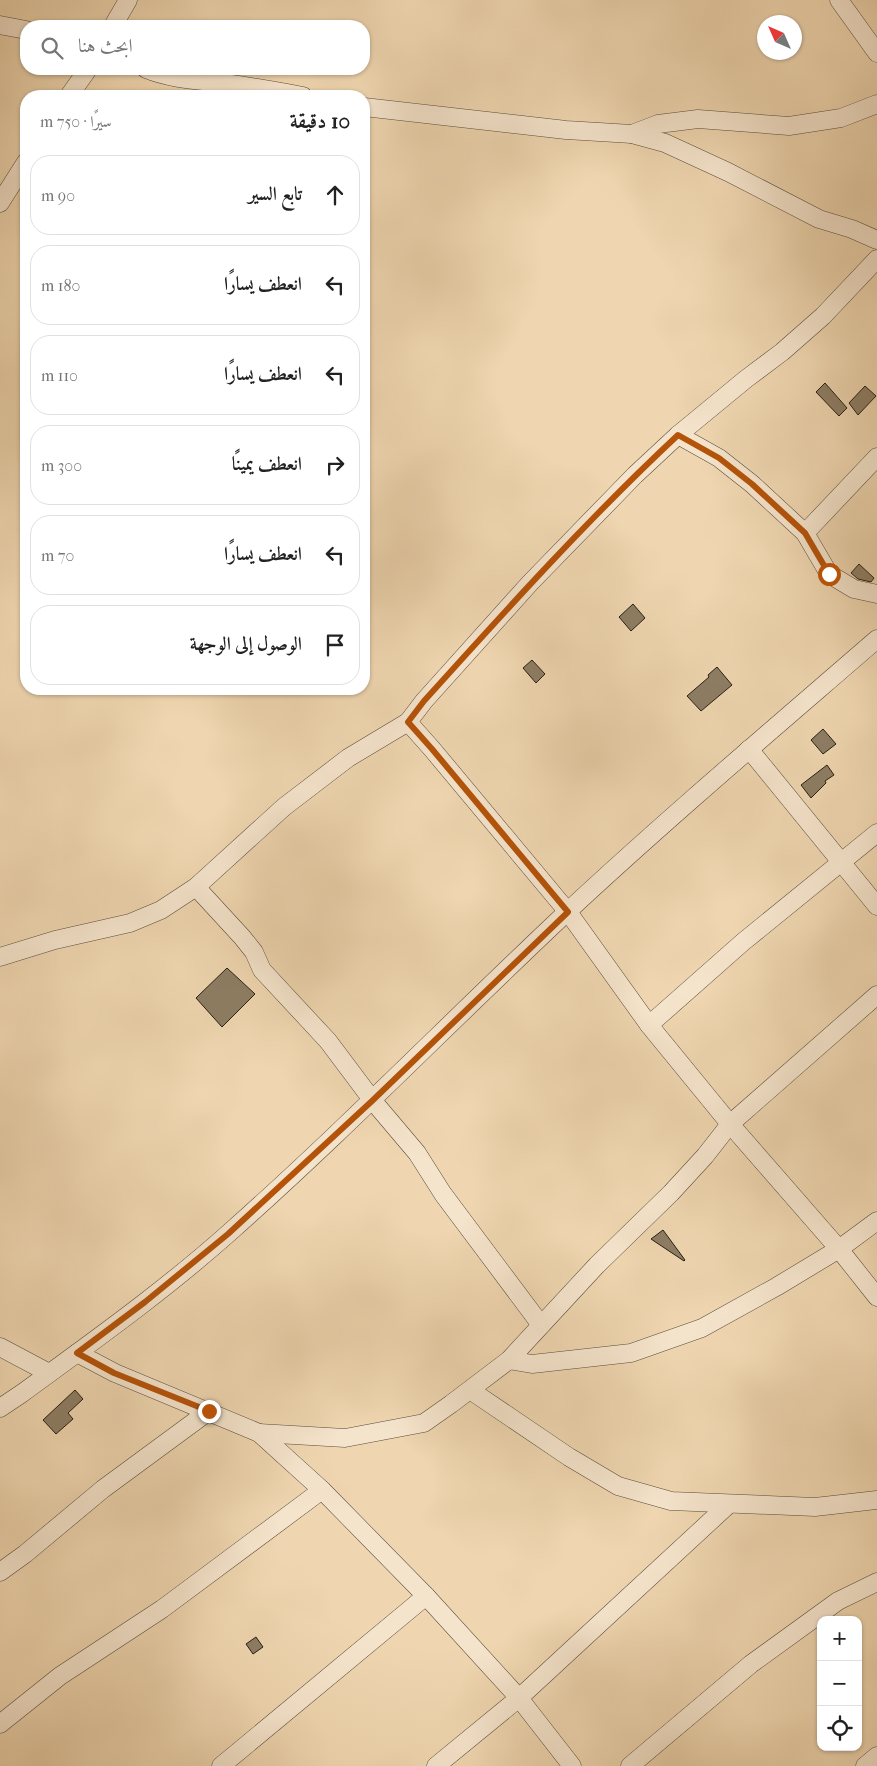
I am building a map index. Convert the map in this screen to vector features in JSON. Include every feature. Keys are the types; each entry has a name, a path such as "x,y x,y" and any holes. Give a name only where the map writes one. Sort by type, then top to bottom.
{"street":[{"path":"116,20 128,0"},
{"path":"839,0 877,53"},
{"path":"0,25 20,29"},
{"path":"74,90 84,75"},
{"path":"169,75 267,90"},
{"path":"632,134 658,124 698,119 789,126 840,118 877,104"},
{"path":"370,108 537,127 632,134 665,143 728,172 819,219 877,240"},
{"path":"0,203 20,171"},
{"path":"0,957 55,940 130,924 160,910 196,887 284,807 348,758 408,722 424,701 530,583 635,475 678,435 782,352 823,316 877,259"},
{"path":"678,435 719,458 752,484 805,533 829,574 854,589 877,594"},
{"path":"805,533 877,457"},
{"path":"0,1408 145,1302 228,1234 372,1101 568,912 749,749 877,639"},
{"path":"408,722 568,912 649,1024 730,1124 839,1249 877,1297"},
{"path":"749,749 877,906"},
{"path":"649,1024 743,942 877,833"},
{"path":"196,887 242,936 254,952 262,970 328,1041 372,1101 417,1152 443,1194 541,1325"},
{"path":"259,1433 345,1438 424,1423 508,1360 597,1265 706,1156 730,1124 877,995"},
{"path":"508,1360 532,1364 631,1353 702,1328 839,1249 877,1221"},
{"path":"0,1347 49,1373"},
{"path":"77,1353 114,1373 259,1433 322,1490 426,1596 519,1698 572,1766"},
{"path":"470,1390 569,1458 618,1486 670,1501 815,1507 877,1500"},
{"path":"0,1572 25,1554 103,1489 209,1411"},
{"path":"0,1724 60,1676 162,1609 322,1490"},
{"path":"436,1766 519,1698 729,1504"},
{"path":"630,1766 751,1664 838,1601 877,1582"},
{"path":"221,1766 426,1596"},
{"path":"866,1766 877,1756"}],"building":[{"path":"825,383 847,408 839,416 816,392"},
{"path":"865,386 876,396 858,415 849,403"},
{"path":"859,564 874,578 871,582 858,579 851,573"},
{"path":"633,604 645,618 631,631 619,617"},
{"path":"532,660 545,674 536,683 523,668"},
{"path":"717,667 732,685 701,711 687,696 709,677 708,675"},
{"path":"823,729 836,744 823,754 811,740"},
{"path":"827,765 834,775 825,781 826,783 811,798 801,785"},
{"path":"227,968 255,994 222,1027 196,998"},
{"path":"663,1230 685,1260 684,1261 651,1239"},
{"path":"75,1390 83,1399 68,1413 73,1419 56,1434 43,1420"},
{"path":"256,1637 263,1647 253,1654 246,1644"}],"route":[{"path":"209,1411 114,1373 77,1353 145,1302 228,1234 372,1101 568,912 408,722 424,701 530,583 635,475 678,435 719,458 752,484 805,533 829,574"}]}
